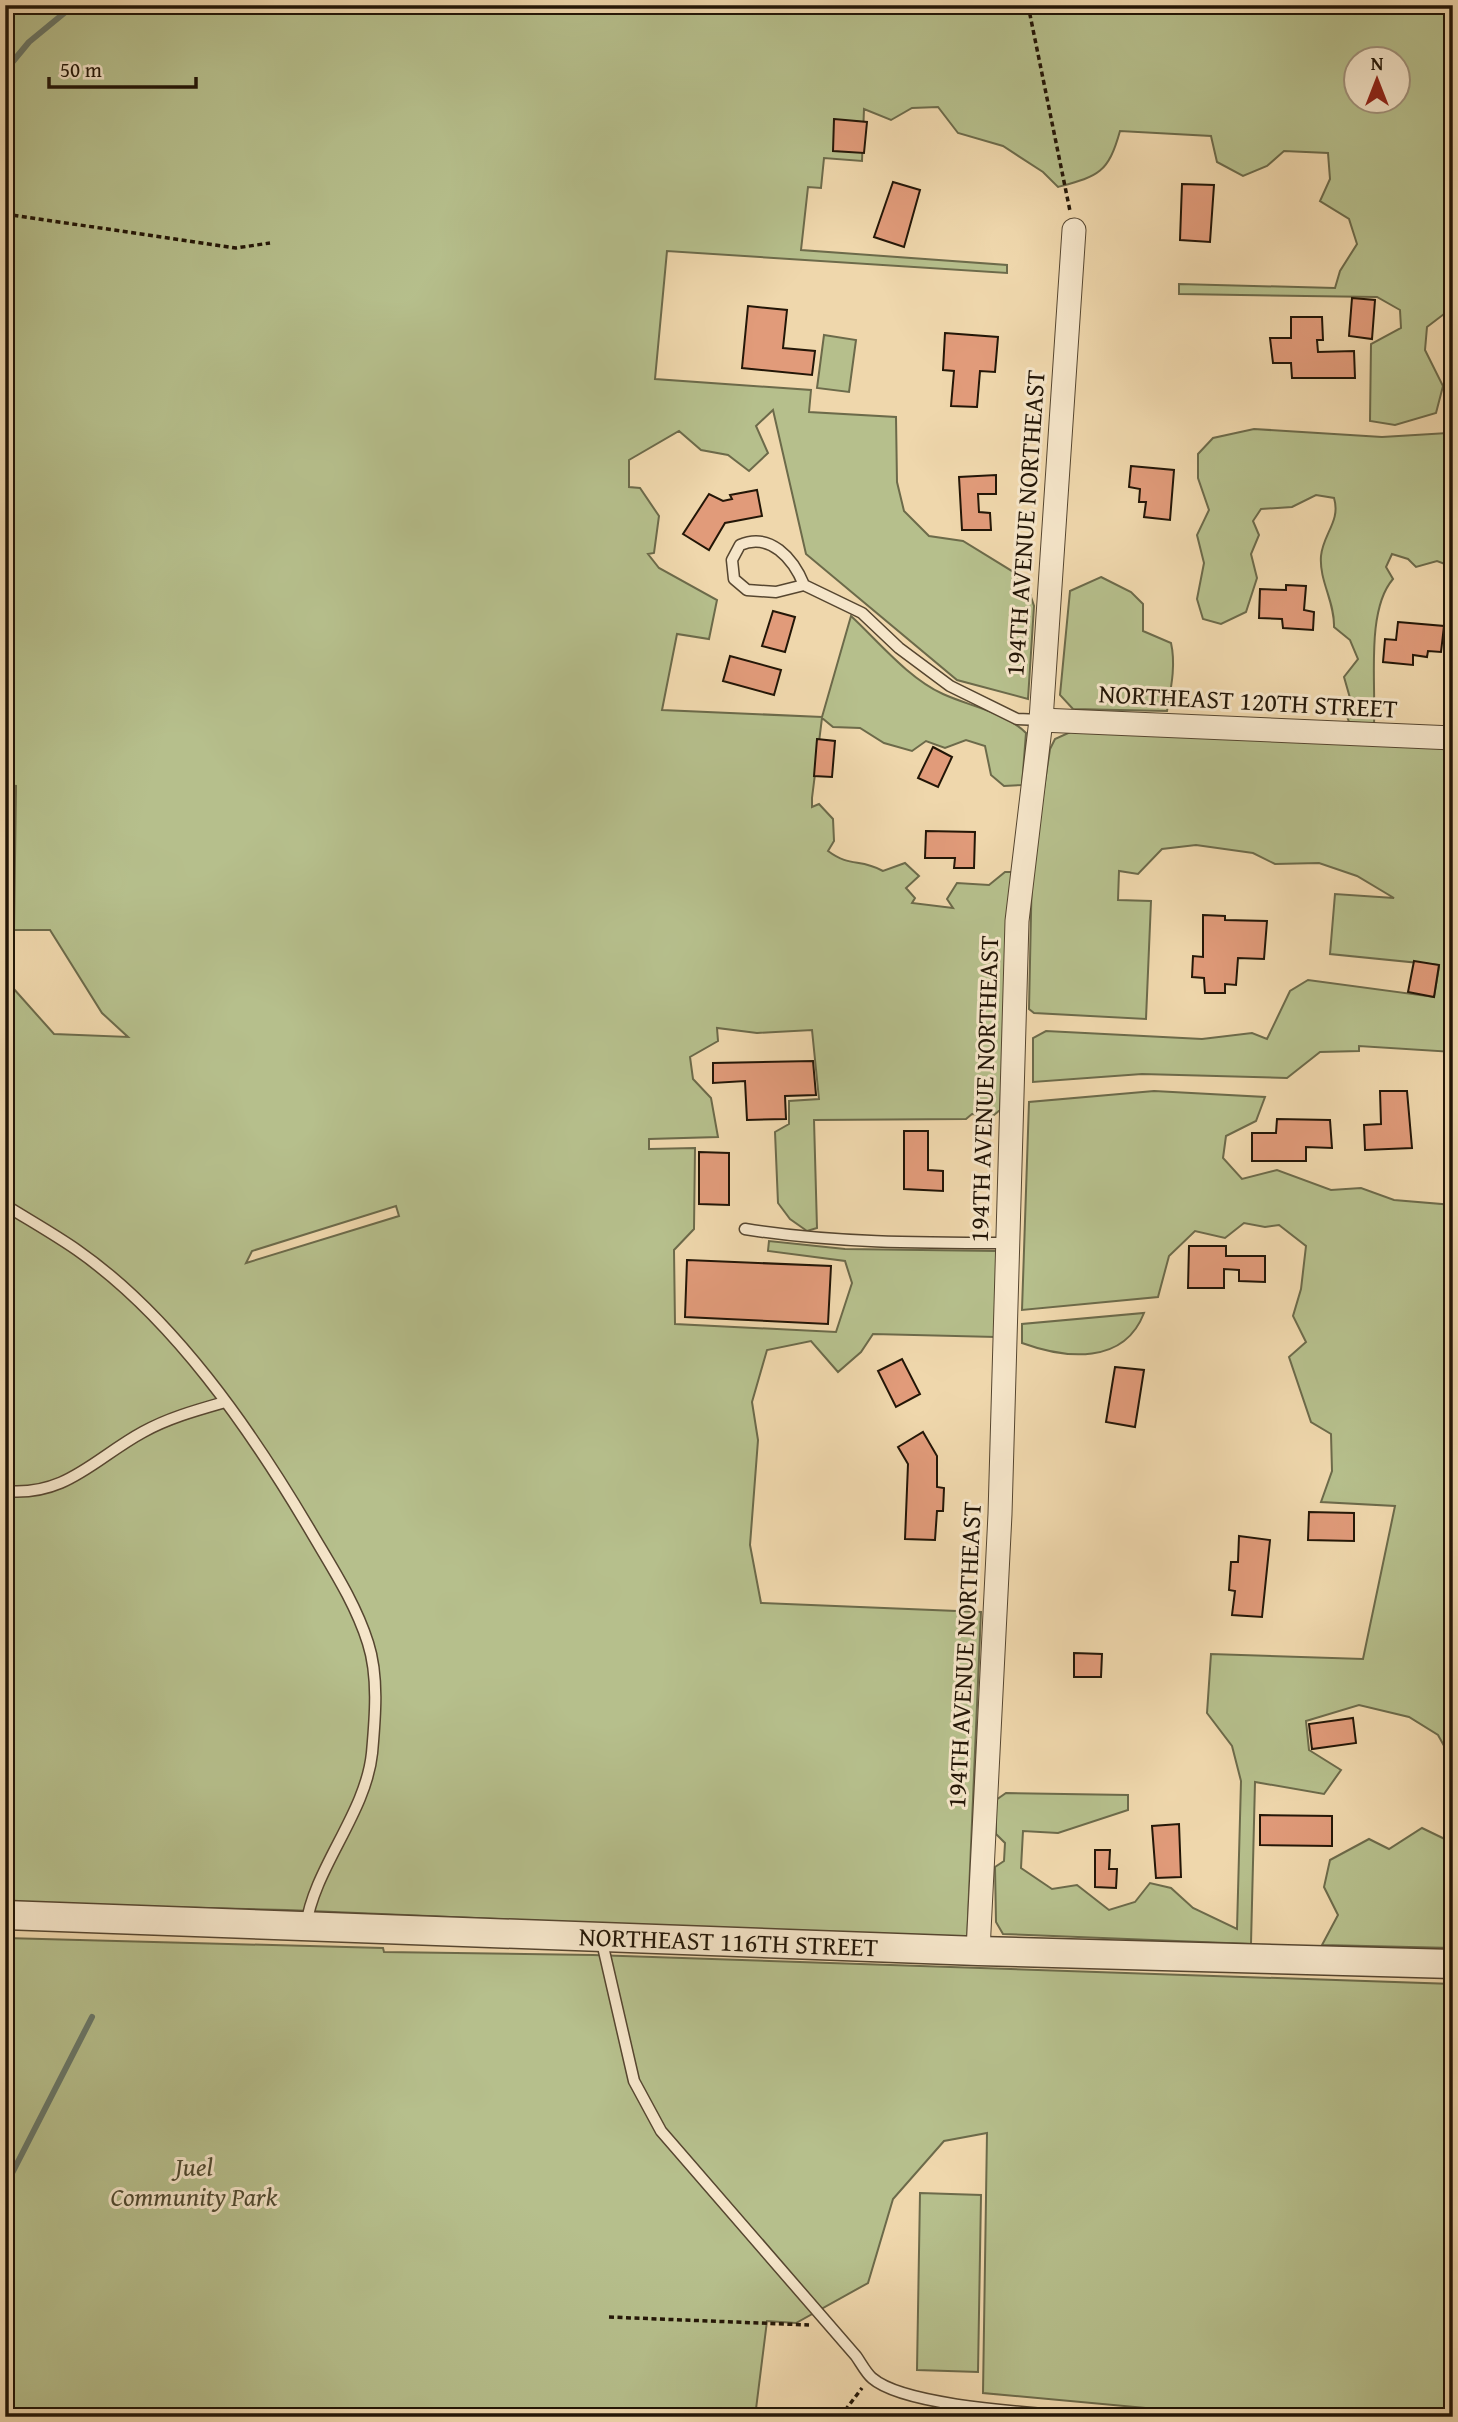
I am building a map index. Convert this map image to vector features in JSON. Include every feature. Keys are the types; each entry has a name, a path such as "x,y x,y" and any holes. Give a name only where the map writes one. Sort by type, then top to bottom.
{"street":[{"name":"194TH AVENUE NORTHEAST","path":"978,1951 1000,1514 1017,921 1041,720 1074,230"},
{"name":"NORTHEAST 120TH STREET","path":"1041,720 1453,738"},
{"name":"NORTHEAST 116TH STREET","path":"5,1916 978,1951 1453,1964"}],"lane":[{"path":"804,585 796,565 771,544 752,540 740,545 732,560 734,579 747,590 776,592 804,585 862,613 899,648 950,686 1017,719 1041,720"},
{"path":"5,1205 79,1251 138,1303 188,1356 273,1467 353,1604 369,1645 375,1690 372,1757 350,1822 309,1902 306,1926"},
{"path":"745,1229 785,1236 921,1243 1008,1243"},
{"path":"5,1490 59,1485 89,1470 141,1433 178,1416 225,1402"},
{"path":"600,1937 634,2081 661,2131 872,2378 901,2393 938,2400 988,2409 1083,2417"}],"path":[{"path":"1028,5 1074,230"},
{"path":"5,214 236,248 270,243"},
{"path":"609,2317 796,2323 832,2329"},
{"path":"840,2417 872,2378"}],"green space":[{"path":"5,5 1453,5 1453,316 1444,314 1427,327 1425,350 1443,386 1436,413 1395,425 1370,421 1371,344 1401,328 1400,310 1377,297 1179,294 1179,284 1335,288 1340,271 1357,244 1349,219 1320,201 1330,179 1328,153 1284,151 1267,166 1243,176 1217,162 1211,136 1120,131 1111,156 1100,171 1083,180 1058,187 1043,172 1003,146 958,133 938,107 912,108 891,120 864,109 862,161 824,158 821,188 808,187 801,250 1007,265 1007,273 667,251 655,379 811,390 809,412 896,417 897,482 904,511 929,536 963,541 1025,579 1034,606 1028,699 957,680 806,554 773,410 756,426 768,453 749,471 728,455 701,450 679,431 629,460 629,487 640,488 659,516 654,553 648,554 659,568 717,600 709,639 677,634 662,710 822,717 851,616 918,679 943,694 1008,720 1026,733 1022,785 1004,786 991,775 985,746 966,740 945,748 926,741 912,751 884,743 860,728 833,727 822,718 812,798 812,807 819,804 833,819 834,841 828,851 843,859 883,871 905,863 919,876 906,888 915,898 912,903 953,908 947,899 957,883 989,885 1005,872 1014,872 1000,1110 994,1115 972,1114 966,1119 814,1120 817,1228 807,1231 790,1219 778,1203 775,1132 789,1124 789,1101 819,1099 812,1030 757,1033 717,1028 718,1041 690,1057 693,1079 711,1098 718,1137 649,1139 649,1149 695,1148 694,1229 674,1250 675,1324 836,1332 852,1283 845,1261 768,1251 769,1241 845,1249 998,1251 996,1337 873,1334 861,1352 838,1372 811,1341 767,1350 752,1402 758,1440 750,1545 761,1603 981,1612 967,1939 287,1910 5,1903 5,979 54,1034 128,1037 102,1013 50,930 14,930 16,786 5,785","holes":["396,1206 399,1216 246,1263 252,1251"]},
{"path":"824,335 856,340 849,392 817,388"},
{"path":"1254,429 1382,437 1448,433 1453,436 1453,567 1437,561 1416,567 1408,559 1392,554 1386,567 1393,579 1379,609 1376,628 1374,724 1349,722 1345,710 1350,698 1344,677 1358,659 1350,640 1334,627 1321,565 1322,548 1335,514 1334,498 1316,495 1292,507 1261,509 1253,521 1259,535 1251,554 1257,578 1246,612 1221,624 1203,619 1197,599 1204,563 1197,535 1209,510 1198,478 1198,454 1213,438"},
{"path":"1101,577 1131,592 1143,604 1143,631 1171,643 1173,668 1167,711 1073,709 1060,695 1070,591"},
{"path":"1077,729 1453,747 1453,1052 1359,1046 1359,1051 1320,1052 1287,1078 1142,1074 1033,1082 1033,1038 1046,1031 1202,1039 1252,1033 1267,1039 1290,991 1308,980 1434,997 1439,967 1330,954 1335,894 1394,898 1357,876 1319,863 1275,864 1253,853 1196,845 1162,849 1138,874 1119,871 1118,900 1151,901 1146,1019 1034,1013 1029,1009 1032,867 1050,749 1055,739"},
{"path":"1154,1091 1265,1097 1256,1121 1226,1136 1223,1158 1242,1179 1277,1170 1331,1190 1361,1188 1394,1200 1453,1205 1453,1762 1438,1735 1409,1717 1359,1705 1306,1721 1309,1750 1341,1770 1324,1794 1255,1782 1251,1944 1003,1934 996,1922 995,1867 1004,1861 1005,1843 996,1834 996,1800 1006,1793 1128,1795 1128,1810 1058,1833 1023,1831 1021,1868 1052,1889 1077,1885 1109,1910 1135,1902 1150,1883 1171,1888 1193,1908 1237,1929 1241,1781 1232,1746 1207,1713 1211,1654 1363,1659 1395,1506 1321,1502 1332,1471 1331,1434 1311,1422 1289,1357 1306,1342 1293,1316 1301,1289 1306,1246 1279,1225 1265,1227 1244,1223 1225,1238 1195,1231 1169,1256 1158,1297 1022,1310 1029,1102"},
{"path":"1144,1313 1135,1330 1123,1342 1092,1354 1057,1352 1022,1343 1022,1324"},
{"path":"1422,1828 1453,1843 1453,1948 1322,1945 1338,1915 1324,1887 1330,1860 1369,1839 1389,1849"},
{"name":"Juel Community Park","path":"5,1938 1453,1984 1453,2417 1243,2417 983,2393 987,2133 944,2141 893,2199 868,2283 796,2323 767,2321 755,2417 5,2417"},
{"path":"920,2193 981,2195 978,2372 917,2370"}],"building":[{"path":"834,119 867,122 864,153 833,151"},
{"path":"893,182 920,190 904,247 874,237"},
{"path":"1182,184 1214,185 1210,242 1180,240"},
{"path":"1352,298 1375,300 1372,339 1349,336"},
{"path":"748,306 787,310 783,348 815,351 812,375 742,368"},
{"path":"1291,317 1322,317 1323,340 1317,340 1318,352 1354,351 1355,378 1292,378 1291,363 1273,363 1270,338 1291,338"},
{"path":"945,333 998,337 995,372 980,371 977,407 951,406 954,371 943,370"},
{"path":"1131,466 1174,470 1170,520 1144,517 1146,502 1139,502 1140,489 1129,487"},
{"path":"996,475 996,494 978,494 979,512 990,513 991,530 962,530 959,477"},
{"path":"757,490 762,516 725,523 709,550 683,534 709,494 723,501 732,499 730,495"},
{"path":"1286,585 1306,586 1304,610 1314,612 1313,630 1283,628 1282,619 1259,618 1260,589 1286,590"},
{"path":"773,611 795,617 785,652 762,646"},
{"path":"1398,622 1444,626 1441,652 1428,651 1427,657 1413,655 1413,665 1383,662 1385,639 1396,640"},
{"path":"730,656 781,670 774,695 723,681"},
{"path":"817,739 835,741 832,777 814,776"},
{"path":"933,747 952,757 938,787 918,778"},
{"path":"926,831 975,832 974,868 954,868 955,858 925,858"},
{"path":"1203,915 1225,916 1225,920 1267,921 1264,959 1238,958 1236,985 1225,984 1225,993 1205,993 1204,978 1192,977 1193,956 1203,957"},
{"path":"1414,961 1439,965 1434,997 1408,992"},
{"path":"813,1061 816,1095 785,1096 786,1119 747,1120 745,1081 713,1083 713,1063"},
{"path":"1380,1091 1407,1091 1412,1148 1365,1150 1364,1125 1381,1124"},
{"path":"1277,1119 1330,1120 1332,1148 1306,1147 1306,1161 1252,1161 1252,1133 1276,1133"},
{"path":"904,1131 928,1131 928,1170 943,1171 943,1191 904,1189"},
{"path":"699,1152 729,1153 729,1205 699,1204"},
{"path":"1189,1246 1226,1246 1226,1256 1265,1256 1265,1282 1239,1281 1239,1270 1224,1269 1224,1288 1188,1288"},
{"path":"687,1260 831,1266 828,1324 685,1317"},
{"path":"902,1359 920,1394 896,1407 878,1371"},
{"path":"1115,1367 1144,1370 1135,1427 1106,1422"},
{"path":"923,1432 937,1456 937,1487 944,1488 943,1511 937,1511 935,1540 905,1539 908,1464 898,1447"},
{"path":"1309,1512 1354,1513 1354,1541 1308,1540"},
{"path":"1239,1536 1270,1540 1262,1617 1232,1615 1235,1591 1229,1590 1231,1562 1238,1562"},
{"path":"1074,1653 1102,1654 1101,1677 1074,1677"},
{"path":"1353,1718 1356,1743 1312,1749 1309,1724"},
{"path":"1260,1815 1332,1816 1332,1846 1260,1845"},
{"path":"1179,1824 1181,1877 1156,1878 1152,1826"},
{"path":"1095,1850 1110,1850 1109,1869 1117,1869 1116,1888 1095,1887"},
{"path":"854,2409 898,2413 898,2417 853,2417"}],"waterway":[{"path":"5,18 19,5"},
{"path":"5,71 29,42 74,5"},
{"path":"5,2187 92,2017"}]}
